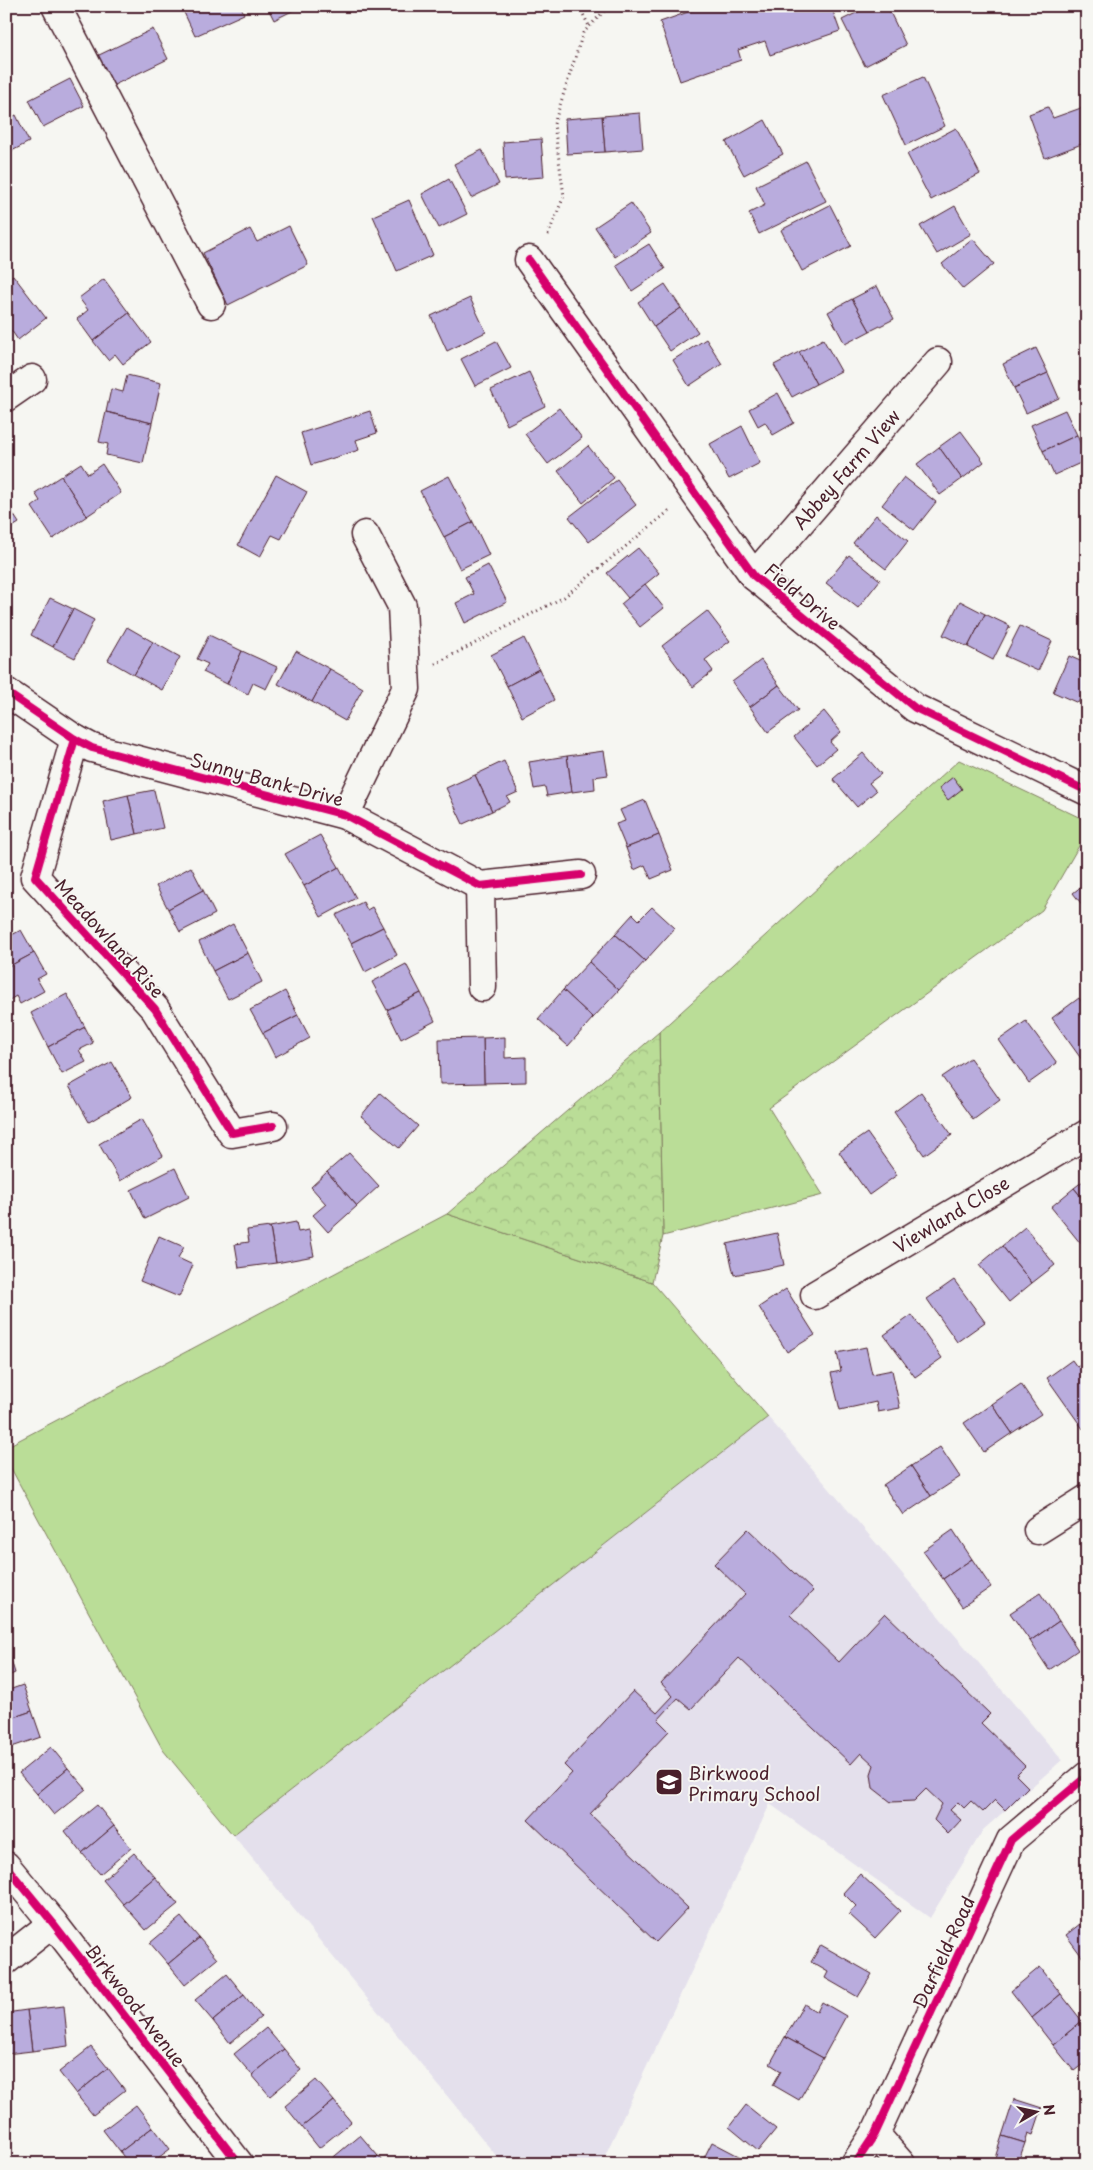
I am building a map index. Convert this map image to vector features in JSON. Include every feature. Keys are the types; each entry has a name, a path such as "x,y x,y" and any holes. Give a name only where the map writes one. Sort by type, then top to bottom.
{"street":[{"path":"56,6 211,304"},
{"name":"Field Drive","path":"533,266 754,576 915,708 1086,786"},
{"name":"Abbey Farm View","path":"754,576 938,362"},
{"path":"6,397 32,379"},
{"path":"345,815 406,690 402,606 365,535"},
{"name":"Sunny Bank Drive","path":"6,692 75,739 92,748 345,815 480,886"},
{"name":"Meadowland Rise","path":"75,739 24,881 155,1009 232,1133 273,1126"},
{"path":"482,987 480,886 581,875"},
{"name":"Viewland Close","path":"816,1295 1087,1134"},
{"path":"1038,1530 1083,1508"},
{"name":"Darfield Road","path":"855,2164 874,2134 1011,1840 1087,1776"},
{"name":"Birkwood Avenue","path":"6,1866 53,1923 239,2164"},
{"path":"6,1960 53,1923"},
{"path":"874,2134 900,2164"}],"path":[{"path":"579,6 589,26"},
{"path":"533,266 564,196 554,124 583,33 609,6"},
{"path":"405,671 431,666 564,597 693,491"}],"shaded area":[{"name":"Birkwood Primary School","path":"768,1417 1062,1760 983,1830 930,1918 770,1804 601,2164 503,2164 233,1835"}],"green space":[{"path":"959,760 1087,821 1087,832 1042,910 769,1108 823,1195 663,1236 659,1032"},
{"path":"659,1032 663,1236 652,1282 447,1214"},
{"path":"447,1214 652,1282 768,1417 233,1835 163,1750 6,1459 6,1447"}],"building":[{"path":"181,6 241,6 244,14 195,36"},
{"path":"267,6 302,6 274,20"},
{"path":"705,6 831,6 840,31 770,55 765,41 738,50 741,60 680,81 660,22"},
{"path":"870,6 887,6 906,45 865,66 842,20"},
{"path":"153,29 168,59 112,86 97,56"},
{"path":"923,77 945,126 906,145 883,95"},
{"path":"70,79 84,106 43,127 29,100"},
{"path":"1048,107 1053,118 1081,108 1087,123 1087,142 1045,158 1029,114"},
{"path":"640,113 643,149 605,152 602,116"},
{"path":"16,115 29,142 6,154 6,120"},
{"path":"602,116 605,152 567,154 565,119"},
{"path":"765,120 783,154 744,175 726,142"},
{"path":"956,128 980,174 931,200 907,154"},
{"path":"541,139 544,177 505,180 503,142"},
{"path":"482,150 499,184 471,198 454,164"},
{"path":"806,161 826,201 759,234 749,213 765,205 756,186"},
{"path":"449,179 467,214 439,228 422,194"},
{"path":"409,200 433,255 397,271 373,216"},
{"path":"631,203 651,233 615,257 595,227"},
{"path":"830,205 851,246 802,271 781,230"},
{"path":"955,206 971,234 937,254 920,226"},
{"path":"289,226 308,265 228,305 203,253 250,229 257,242"},
{"path":"973,239 994,264 963,289 942,264"},
{"path":"649,244 665,269 632,291 616,265"},
{"path":"13,275 46,318 18,340 11,330 6,333 6,280"},
{"path":"104,279 129,313 93,341 77,319 88,310 79,298"},
{"path":"665,284 681,308 654,327 638,302"},
{"path":"877,286 894,319 870,331 852,299"},
{"path":"470,298 486,332 447,351 431,316"},
{"path":"852,299 870,331 845,344 828,312"},
{"path":"681,308 698,332 670,351 654,327"},
{"path":"129,313 151,342 123,364 115,354 108,360 93,341"},
{"path":"706,339 722,364 689,386 673,360"},
{"path":"823,339 841,371 816,384 799,352"},
{"path":"496,341 511,368 475,386 461,359"},
{"path":"1036,348 1048,373 1014,388 1003,364"},
{"path":"799,352 816,384 792,397 774,365"},
{"path":"529,372 545,406 507,425 491,390"},
{"path":"1048,373 1059,398 1026,413 1014,388"},
{"path":"127,375 161,383 152,423 106,412 111,389 123,392"},
{"path":"778,393 794,423 773,435 765,422 758,426 749,409"},
{"path":"559,408 582,438 548,464 525,434"},
{"path":"1065,410 1077,435 1043,451 1031,425"},
{"path":"370,411 377,433 356,440 359,450 311,465 301,433"},
{"path":"106,412 152,423 143,463 106,455 108,444 99,442"},
{"path":"742,426 760,463 729,479 710,444"},
{"path":"961,431 984,462 962,479 939,447"},
{"path":"1077,435 1087,460 1054,475 1043,451"},
{"path":"588,446 614,478 583,503 558,471"},
{"path":"939,447 962,479 940,495 917,464"},
{"path":"81,463 88,474 102,464 121,493 87,516 61,476"},
{"path":"276,475 307,492 281,539 272,535 260,557 238,545"},
{"path":"61,476 87,516 53,539 32,507 40,501 35,493"},
{"path":"449,476 473,522 444,537 420,491"},
{"path":"904,477 936,502 914,530 882,505"},
{"path":"617,480 636,505 589,542 569,517"},
{"path":"6,503 19,523 6,531"},
{"path":"876,515 908,541 886,569 853,543"},
{"path":"473,522 489,555 460,569 444,537"},
{"path":"638,548 659,573 628,598 607,573"},
{"path":"849,555 880,580 858,608 826,583"},
{"path":"488,565 507,602 465,623 456,603 474,594 465,577"},
{"path":"645,584 664,608 640,627 621,604"},
{"path":"50,598 73,609 53,647 31,635"},
{"path":"960,601 985,614 968,647 943,635"},
{"path":"73,609 94,620 75,658 53,647"},
{"path":"707,611 730,641 705,660 713,671 693,687 662,646"},
{"path":"985,614 1010,626 993,660 968,647"},
{"path":"1020,626 1052,641 1038,671 1005,656"},
{"path":"127,627 153,642 134,675 108,660"},
{"path":"209,635 242,651 227,684 203,672 208,664 197,659"},
{"path":"524,638 539,669 507,686 491,655"},
{"path":"153,642 180,657 162,690 134,675"},
{"path":"242,651 277,667 266,689 253,683 248,694 227,684"},
{"path":"296,651 330,669 312,702 278,684"},
{"path":"1069,656 1087,664 1087,684 1078,703 1053,692"},
{"path":"761,660 779,685 750,707 732,682"},
{"path":"330,669 363,688 345,721 312,702"},
{"path":"539,669 554,700 522,717 507,686"},
{"path":"779,685 798,710 768,732 750,707"},
{"path":"824,711 841,732 830,742 836,749 817,765 794,737"},
{"path":"604,751 608,775 594,777 595,789 572,792 567,756"},
{"path":"863,753 881,774 869,783 876,791 857,807 833,779"},
{"path":"567,756 572,792 547,796 545,787 534,789 529,762"},
{"path":"504,761 518,792 507,797 510,802 492,811 475,775"},
{"path":"475,775 492,811 463,824 446,788"},
{"path":"953,777 962,789 948,800 939,788"},
{"path":"154,790 163,828 137,834 128,795"},
{"path":"128,795 137,834 111,840 103,801"},
{"path":"645,800 659,835 626,848 616,824 625,821 620,810"},
{"path":"320,835 339,867 304,886 285,854"},
{"path":"659,835 673,870 651,879 645,865 634,870 626,848"},
{"path":"191,867 203,890 168,909 156,886"},
{"path":"339,867 356,898 321,917 304,886"},
{"path":"1087,882 1087,911 1073,893"},
{"path":"203,890 215,914 180,932 168,909"},
{"path":"363,902 367,910 372,907 383,927 351,943 336,915"},
{"path":"652,907 675,928 645,961 615,934 633,914 639,920"},
{"path":"233,924 248,953 213,971 199,942"},
{"path":"383,927 397,955 365,972 351,943"},
{"path":"6,928 10,936 21,930 34,953 6,968"},
{"path":"615,934 645,961 619,990 589,962"},
{"path":"34,953 46,974 37,979 44,991 20,1004 16,996 6,1002 6,968"},
{"path":"248,953 262,982 228,999 213,971"},
{"path":"589,962 619,990 593,1018 563,990"},
{"path":"406,964 421,993 387,1010 372,982"},
{"path":"563,990 593,1018 568,1046 538,1019"},
{"path":"285,991 298,1015 263,1033 250,1010"},
{"path":"421,993 435,1021 401,1039 387,1010"},
{"path":"67,994 85,1027 48,1047 31,1013"},
{"path":"1079,998 1087,1010 1087,1057 1082,1060 1052,1018"},
{"path":"298,1015 310,1038 275,1057 263,1033"},
{"path":"1026,1021 1057,1063 1029,1083 999,1040"},
{"path":"85,1027 93,1043 79,1050 86,1062 62,1074 48,1047"},
{"path":"505,1037 505,1058 526,1057 526,1082 484,1083 483,1038"},
{"path":"483,1038 484,1083 440,1084 439,1039"},
{"path":"970,1058 1000,1100 973,1120 942,1077"},
{"path":"112,1062 132,1097 89,1122 69,1086"},
{"path":"921,1092 952,1135 924,1155 894,1112"},
{"path":"380,1093 418,1126 399,1148 361,1116"},
{"path":"142,1119 163,1156 120,1181 99,1144"},
{"path":"867,1133 897,1175 869,1195 839,1152"},
{"path":"349,1153 379,1186 357,1206 327,1172"},
{"path":"175,1168 189,1197 145,1219 131,1190"},
{"path":"327,1172 357,1206 328,1232 313,1215 326,1204 311,1187"},
{"path":"1087,1178 1087,1204 1074,1188"},
{"path":"1074,1188 1087,1204 1087,1239 1081,1244 1051,1207"},
{"path":"296,1222 298,1232 309,1230 314,1256 276,1263 270,1227"},
{"path":"270,1227 276,1263 239,1268 235,1244 249,1242 247,1230"},
{"path":"1025,1227 1055,1265 1032,1283 1002,1246"},
{"path":"777,1233 784,1265 734,1275 727,1244"},
{"path":"159,1236 184,1247 178,1258 193,1265 179,1297 140,1281"},
{"path":"1002,1246 1032,1283 1009,1302 979,1265"},
{"path":"954,1280 985,1322 957,1342 927,1299"},
{"path":"786,1289 815,1335 787,1352 759,1307"},
{"path":"912,1315 942,1358 915,1377 884,1335"},
{"path":"866,1347 872,1374 892,1370 900,1408 878,1412 876,1402 840,1410 831,1373 841,1371 837,1353"},
{"path":"1072,1360 1077,1367 1087,1361 1087,1427 1083,1429 1047,1378"},
{"path":"1021,1384 1041,1414 1012,1433 992,1404"},
{"path":"992,1404 1012,1433 984,1452 964,1423"},
{"path":"940,1447 960,1477 931,1496 911,1466"},
{"path":"911,1466 931,1496 903,1515 883,1485"},
{"path":"748,1529 813,1591 790,1615 839,1662 885,1613 990,1714 981,1723 1025,1766 1016,1775 1028,1787 1005,1810 995,1800 983,1812 971,1801 964,1808 958,1802 950,1810 961,1820 948,1834 934,1820 942,1804 926,1789 914,1801 891,1802 873,1788 871,1774 874,1765 861,1753 851,1764 739,1658 691,1709 678,1698 658,1720 669,1731 590,1814 688,1908 656,1942 528,1820 572,1773 564,1765 633,1691 657,1713 673,1696 661,1683 745,1594 714,1564"},
{"path":"953,1530 972,1559 943,1579 923,1551"},
{"path":"972,1559 991,1587 962,1607 943,1579"},
{"path":"1040,1593 1059,1621 1030,1641 1010,1613"},
{"path":"1059,1621 1078,1650 1049,1670 1030,1641"},
{"path":"6,1648 15,1673 6,1677"},
{"path":"23,1685 32,1711 6,1720 6,1691"},
{"path":"32,1711 41,1737 6,1749 6,1720"},
{"path":"51,1747 68,1768 37,1794 19,1773"},
{"path":"68,1768 86,1789 54,1815 37,1794"},
{"path":"97,1805 114,1826 82,1853 65,1831"},
{"path":"114,1826 131,1848 100,1874 82,1853"},
{"path":"134,1853 155,1877 123,1904 103,1880"},
{"path":"860,1874 900,1911 875,1938 849,1914 856,1906 843,1893"},
{"path":"155,1877 178,1904 146,1930 123,1904"},
{"path":"181,1917 199,1938 168,1964 150,1943"},
{"path":"1085,1920 1087,1955 1083,1958 1066,1935"},
{"path":"199,1938 217,1959 185,1985 168,1964"},
{"path":"821,1945 872,1974 858,1997 825,1978 828,1972 811,1962"},
{"path":"1040,1967 1061,1994 1032,2018 1011,1991"},
{"path":"227,1974 244,1995 213,2021 195,2000"},
{"path":"1061,1994 1082,2021 1053,2045 1032,2018"},
{"path":"244,1995 261,2017 230,2043 213,2021"},
{"path":"822,2002 846,2016 823,2058 785,2037 804,2004 817,2012"},
{"path":"64,2006 68,2046 32,2051 27,2010"},
{"path":"27,2010 32,2051 6,2054 6,2013"},
{"path":"1082,2021 1087,2026 1087,2061 1074,2071 1053,2045"},
{"path":"266,2028 284,2049 252,2075 234,2054"},
{"path":"785,2037 823,2058 799,2100 773,2085 781,2071 770,2064"},
{"path":"91,2047 108,2068 76,2094 59,2072"},
{"path":"284,2049 301,2070 270,2096 252,2075"},
{"path":"108,2068 125,2090 93,2115 76,2094"},
{"path":"316,2080 334,2101 302,2127 285,2106"},
{"path":"1014,2099 1042,2108 1033,2135 1028,2133 1025,2143 1002,2136"},
{"path":"334,2101 351,2122 319,2148 302,2127"},
{"path":"136,2105 153,2127 120,2152 103,2130"},
{"path":"746,2105 776,2129 758,2151 729,2127"},
{"path":"153,2127 170,2149 150,2164 129,2164 120,2152"},
{"path":"360,2135 378,2156 369,2164 331,2164 329,2161"},
{"path":"1002,2136 1025,2143 1020,2157 1028,2159 1026,2164 993,2164"},
{"path":"712,2142 754,2164 701,2164"},
{"path":"378,2156 384,2164 369,2164"}],"cycle path":[{"path":"529,260 754,576 915,708 1087,791"},
{"path":"6,692 75,739 92,748 345,815 480,886 581,875"},
{"path":"75,739 35,877 155,1009 232,1133 273,1126"},
{"path":"855,2164 875,2134 1011,1840 1087,1776"},
{"path":"6,1866 53,1923 239,2164"}],"place":[{"name":"Birkwood Primary School","path":"669,1782"}]}
